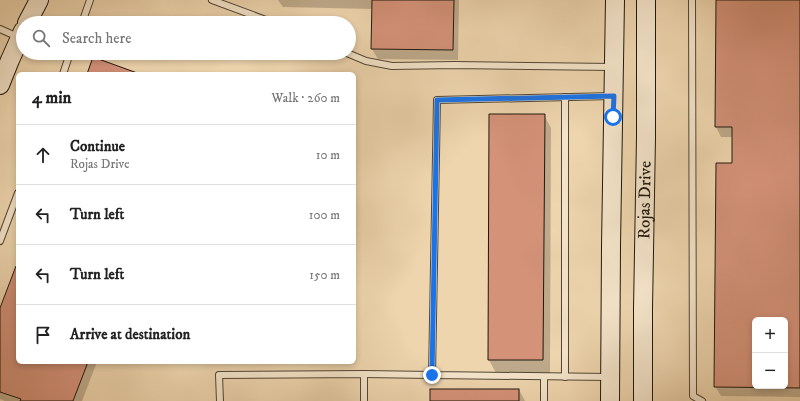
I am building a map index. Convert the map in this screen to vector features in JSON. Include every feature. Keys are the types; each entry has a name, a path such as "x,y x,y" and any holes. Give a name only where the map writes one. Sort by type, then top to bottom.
{"main road":[{"path":"31,16 39,0"},
{"name":"Rojas Drive","path":"610,401 615,0"},
{"name":"Rojas Drive","path":"643,401 646,0"},
{"path":"0,85 16,47"}],"lane":[{"path":"84,16 89,0"},
{"path":"212,0 255,16"},
{"path":"692,0 693,396 702,401"},
{"path":"0,29 16,30"},
{"path":"356,57 366,61 392,66 614,67"},
{"path":"64,72 68,60"},
{"path":"432,375 437,100 614,96"},
{"path":"565,97 565,377"},
{"path":"0,238 16,198"},
{"path":"220,401 219,375 364,374 610,378"},
{"path":"364,374 364,401"},
{"path":"544,377 544,401"}],"building":[{"path":"372,0 454,0 453,50 371,49"},
{"path":"716,0 800,0 800,388 788,388 788,317 752,317 752,387 714,387 716,163 732,163 732,127 715,127"},
{"path":"92,60 101,60 134,72 88,72"},
{"path":"489,114 545,114 543,360 488,360"},
{"path":"16,266 16,364 87,364 73,401 20,401 21,399 0,392 0,308"},
{"path":"430,389 519,389 519,401 430,401"}],"route":[{"path":"432,375 437,100 614,96 613,117"}]}
